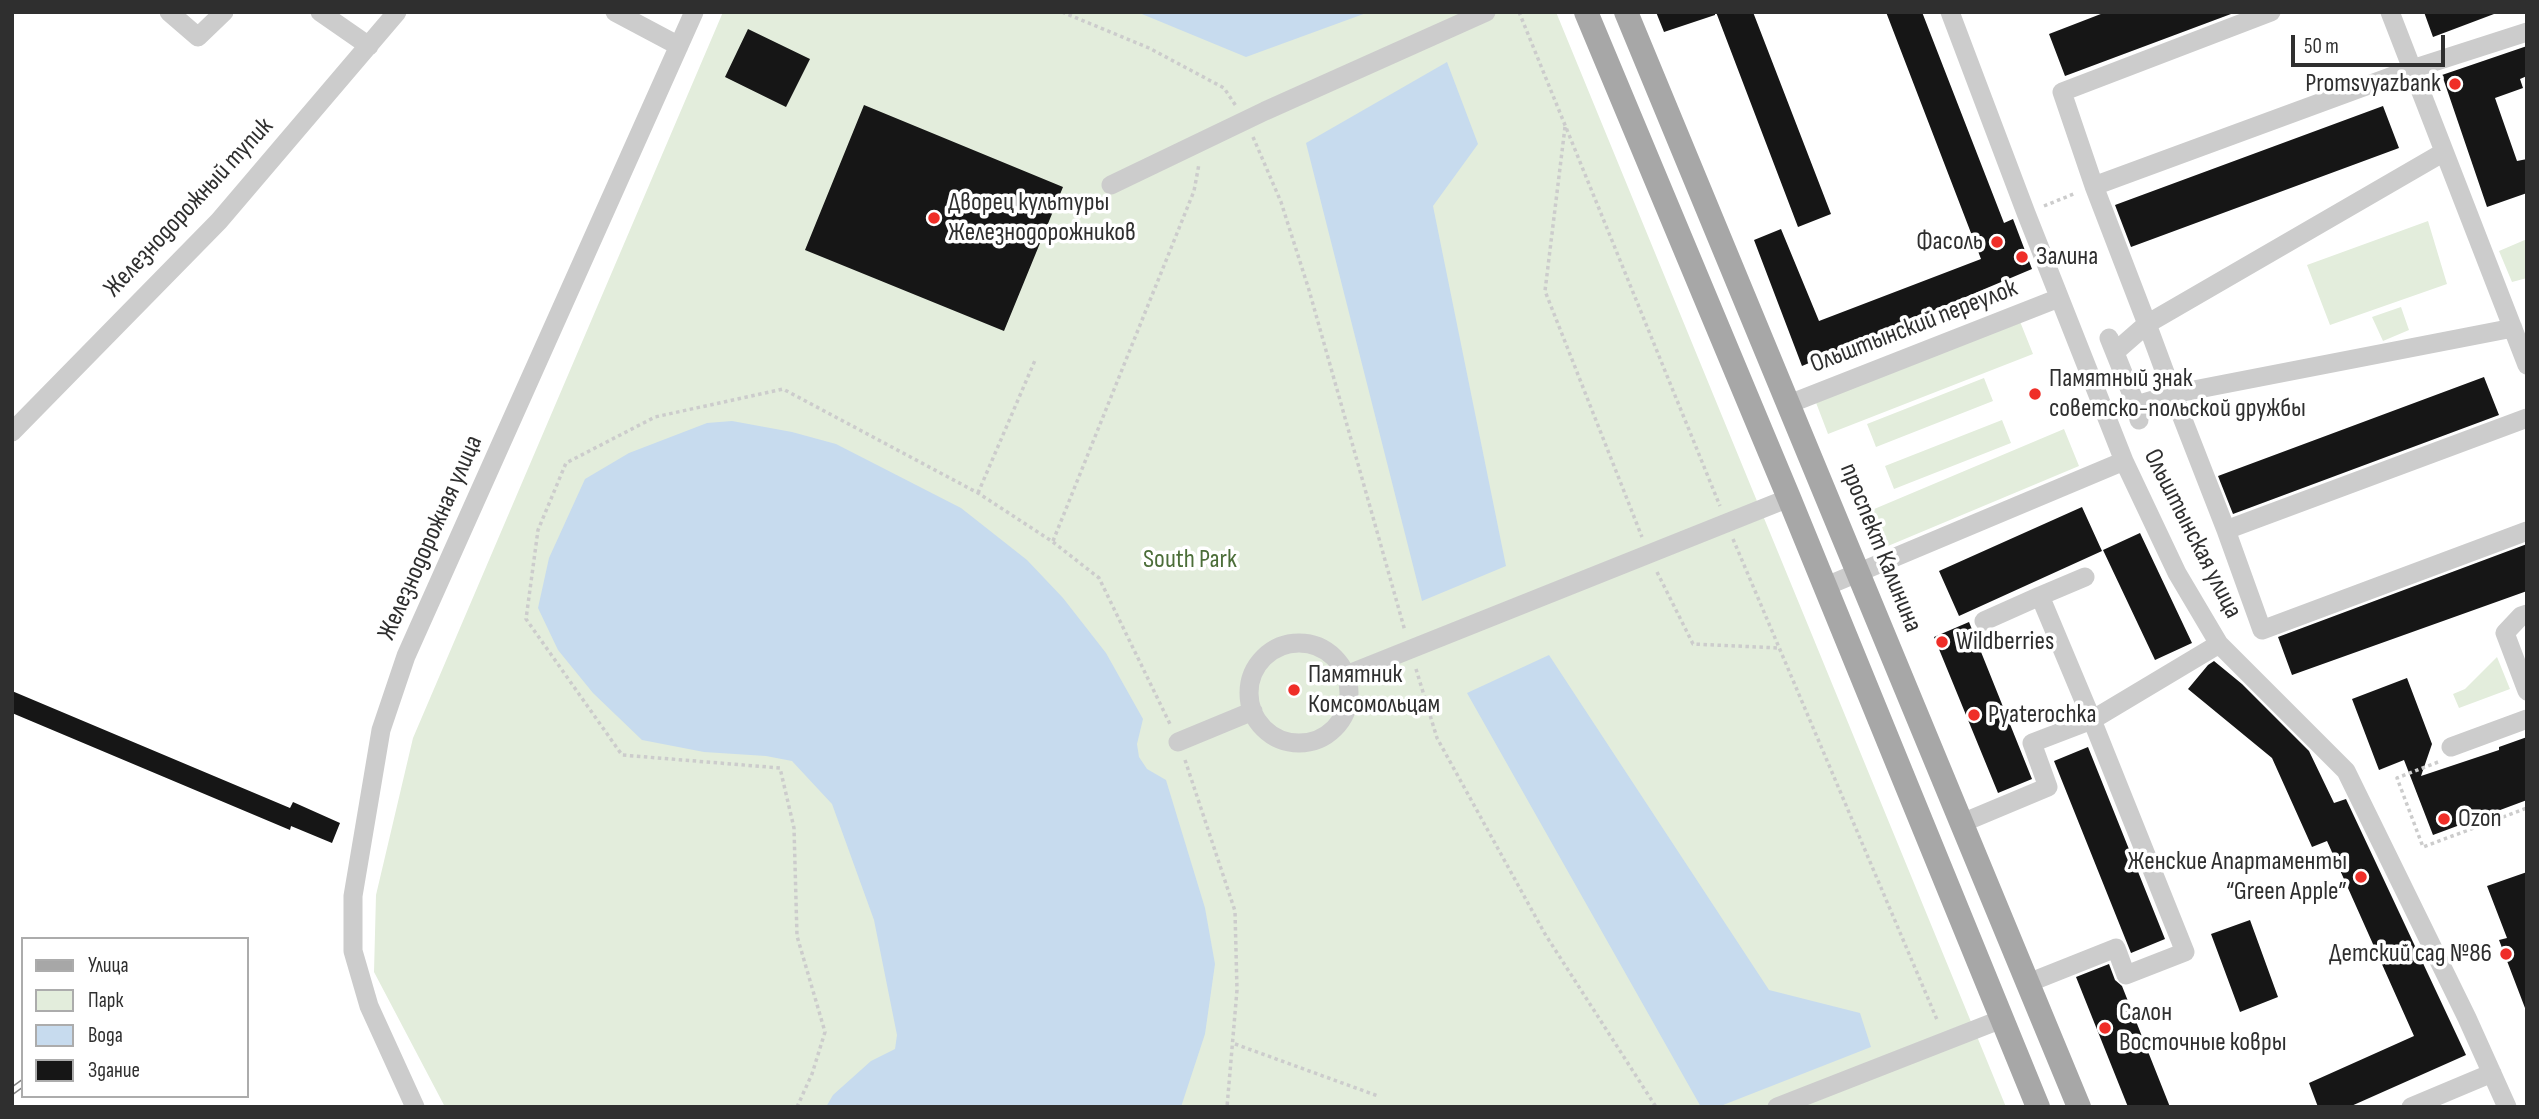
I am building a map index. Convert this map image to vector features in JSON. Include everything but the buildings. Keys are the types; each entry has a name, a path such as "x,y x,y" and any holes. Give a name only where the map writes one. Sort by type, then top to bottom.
{"main road":[{"path":"1586,12 1789,498 2038,1107"},
{"name":"проспект Калинина","path":"1626,12 2079,1107"}],"street":[{"path":"169,12 198,37 224,12"},
{"path":"320,12 369,46"},
{"name":"Железнодорожный тупик","path":"12,432 219,221 397,12"},
{"path":"615,12 679,46"},
{"name":"Железнодорожная улица","path":"415,1107 369,1006 353,951 353,895 381,730 407,656 694,12"},
{"name":"Ольштынская улица","path":"1950,12 2124,461 2177,573 2219,644 2346,771 2507,1107"},
{"path":"2271,12 2062,92 2094,186 2262,630 2527,531"},
{"path":"2390,12 2526,361"},
{"path":"1111,185 1265,111 1484,13"},
{"path":"2094,186 2412,69 2527,32"},
{"path":"2444,152 2112,345 2138,412 2174,394 2513,328"},
{"name":"Ольштынский переулок","path":"1788,404 2059,298"},
{"path":"2226,530 2527,418"},
{"path":"1824,587 2124,461"},
{"path":"1346,675 1789,498"},
{"path":"1984,621 2085,577"},
{"path":"2028,983 2116,948 2126,975 2185,952 2040,596"},
{"path":"2527,614 2521,616 2505,633 2527,691"},
{"path":"1294,643 1319,648 1339,664 1346,675 1349,696 1343,716 1335,728 1324,737 1310,742 1289,742 1270,734 1253,711 1250,685 1254,673 1270,653 1281,647 1294,643"},
{"path":"1962,822 2048,787 2032,743 2092,720 2219,644"},
{"path":"1178,742 1253,711"},
{"path":"2451,747 2527,719"},
{"path":"1777,1107 2002,1019"},
{"path":"2411,1107 2492,1073"}],"path":[{"path":"1062,12 1149,48 1224,88 1246,120 1281,202 1309,290 1437,738 1545,934 1656,1107"},
{"path":"1519,12 1715,494"},
{"path":"1565,124 1545,291 1634,519"},
{"path":"1053,542 1194,191 1203,141"},
{"path":"2026,213 2094,186"},
{"path":"978,493 1037,358"},
{"path":"797,1107 812,1074 825,1032 797,936 794,828 780,768 622,755 526,619 538,530 566,463 655,417 783,390 978,493 1053,542 1099,578 1178,742 1235,911 1235,1044 1227,1107"},
{"path":"1649,555 1693,644 1779,648"},
{"path":"1741,558 1946,1041"},
{"path":"2451,747 2454,756 2397,778 2423,847 2527,808"},
{"path":"1235,1044 1378,1096"}],"green space":[{"name":"South Park","path":"723,12 1556,12 2006,1107 445,1107 374,972 376,895 413,738"},
{"path":"2428,221 2447,284 2330,325 2307,265"},
{"path":"2527,239 2527,278 2512,282 2499,251"},
{"path":"2401,307 2409,330 2383,341 2372,317"},
{"path":"2019,319 2033,354 1828,434 1815,400"},
{"path":"1984,378 1993,401 1876,447 1867,424"},
{"path":"2002,420 2011,443 1894,489 1885,466"},
{"path":"2064,429 2079,466 1876,551 1860,515"},
{"path":"2497,657 2510,689 2459,708 2453,694 2465,689"}],"water":[{"path":"1137,12 1369,12 1246,57"},
{"path":"1447,62 1478,144 1433,206 1506,566 1422,601 1306,143"},
{"path":"732,421 792,432 836,444 961,508 1027,560 1063,598 1106,653 1143,719 1137,744 1139,757 1147,769 1166,780 1205,908 1215,964 1205,1034 1181,1107 826,1107 833,1095 871,1061 895,1049 897,1035 874,920 832,804 792,761 766,756 704,752 642,740 593,693 558,650 538,608 549,558 585,479 629,453 707,423"},
{"path":"1549,655 1769,990 1860,1013 1871,1047 1718,1107 1701,1107 1467,693"}],"railway":[{"path":"12,1091 21,1084"}],"place":[{"name":"Promsvyazbank","path":"2455,84"},
{"name":"Дворец культуры Железнодорожников","path":"934,218"},
{"name":"Фасоль","path":"1997,242"},
{"name":"Залина","path":"2022,257"},
{"name":"Памятный знак советско-польской дружбы","path":"2035,394"},
{"name":"Wildberries","path":"1942,642"},
{"name":"Памятник Комсомольцам","path":"1294,690"},
{"name":"Pyaterochka","path":"1974,715"},
{"name":"Ozon","path":"2444,819"},
{"name":"Женские Апартаменты “Green Apple”","path":"2361,877"},
{"name":"Детский сад №86","path":"2506,954"},
{"name":"Салон Восточные ковры","path":"2105,1028"}]}
